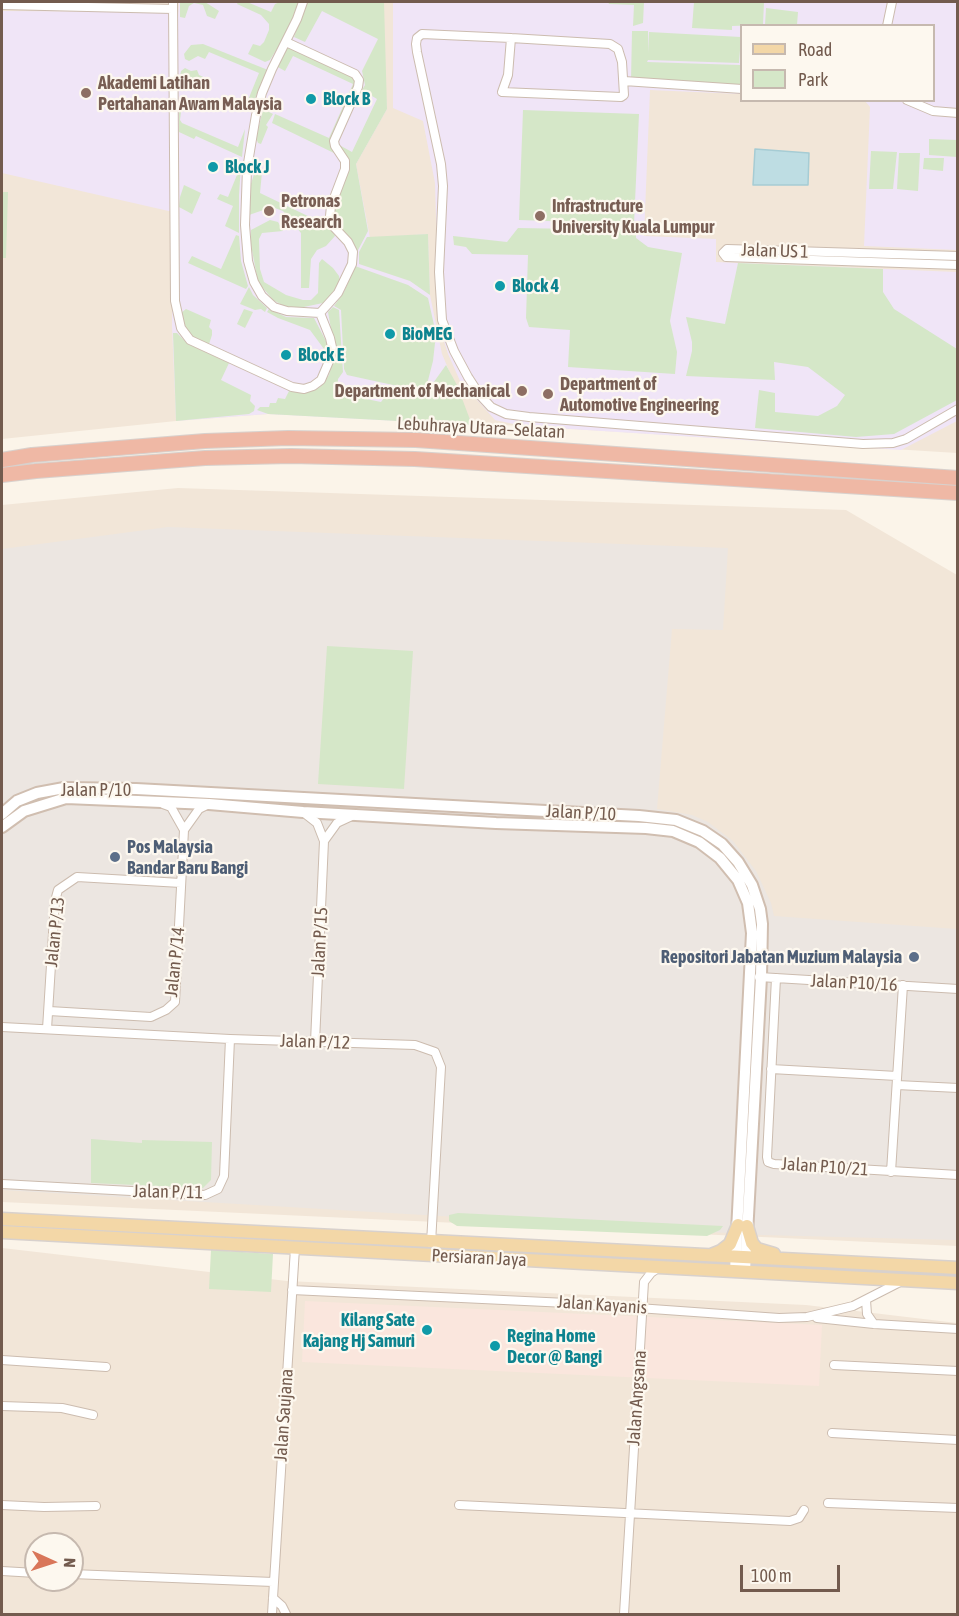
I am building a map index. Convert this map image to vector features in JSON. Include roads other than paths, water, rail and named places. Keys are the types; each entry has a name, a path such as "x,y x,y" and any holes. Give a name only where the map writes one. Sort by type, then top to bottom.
{"highway":[{"name":"Lebuhraya Utara–Selatan","path":"2,460 32,455 205,441 288,438 416,440 957,477"},
{"name":"Lebuhraya Utara–Selatan","path":"2,476 36,471 205,458 336,457 415,459 957,493"}],"main road":[{"name":"Persiaran Jaya","path":"2,1219 701,1256 740,1264 957,1283"},
{"path":"701,1256 726,1248 743,1225 752,1243 765,1253 835,1262"},
{"name":"Persiaran Jaya","path":"2,1232 662,1267 835,1262 957,1268"}],"street":[{"path":"303,2 262,93 250,142 245,198 248,261 254,282 262,296 274,306 287,311 320,313"},
{"path":"887,24 892,2"},
{"path":"2,4 173,5 175,301 181,328 190,340 292,387 304,389 321,380 330,359 332,347 320,313"},
{"path":"511,38 508,75 502,92 621,97 624,94 622,62 618,49 610,44 511,38 422,34 417,38 416,44 441,164 443,186 439,272 442,320 454,351 479,394 491,407 506,414 529,417 863,444 893,443 906,439 957,409"},
{"path":"286,42 355,74 359,80 358,87 333,141 345,161 345,169 331,206 330,216 332,225 348,242 353,252 352,264 338,293 320,313"},
{"path":"624,81 740,89"},
{"path":"911,102 925,109 957,113"},
{"name":"Jalan US 1","path":"957,256 727,249 723,253 726,257 957,265"},
{"name":"Jalan P/10","path":"2,814 17,801 37,793 64,788 136,789 628,815 676,820 703,831 722,844 738,862 752,885 762,924 756,977 740,1264"},
{"name":"Jalan P/10","path":"2,827 24,811 66,798 673,831 699,842 720,858 738,880 748,903 756,977"},
{"path":"158,802 171,807 184,830 199,809 209,804"},
{"path":"303,812 317,824 324,841"},
{"path":"324,841 337,824 356,814"},
{"name":"Jalan P/14","path":"49,1011 151,1017 166,1010 175,1002 184,830"},
{"name":"Jalan P/15","path":"315,1042 324,841"},
{"name":"Jalan P/13","path":"47,1029 55,902 58,890 77,877 181,883"},
{"name":"Jalan P10/16","path":"756,977 957,989"},
{"name":"Jalan P10/21","path":"776,978 766,1157 768,1162 957,1175"},
{"path":"891,1172 903,986"},
{"name":"Jalan P/12","path":"2,1027 230,1039 415,1045 435,1052 441,1067 431,1243"},
{"name":"Jalan P/11","path":"2,1185 205,1195 218,1189 224,1176 230,1039"},
{"path":"771,1069 897,1076"},
{"path":"897,1085 957,1088"},
{"name":"Jalan Saujana","path":"272,1614 295,1248"},
{"path":"626,1265 644,1282 651,1272 662,1267"},
{"name":"Jalan Kayanis","path":"292,1290 642,1308 779,1318 807,1317 839,1310 866,1300 904,1280"},
{"name":"Jalan Angsana","path":"624,1614 644,1282"},
{"path":"866,1300 867,1314 874,1324"},
{"path":"807,1317 957,1329"},
{"path":"2,1360 106,1367"},
{"path":"834,1365 957,1371"},
{"path":"2,1406 62,1408 93,1415"},
{"path":"832,1433 957,1440"},
{"path":"619,1514 630,1500 641,1515"},
{"path":"828,1503 957,1508"},
{"path":"459,1504 790,1521 799,1518 804,1510"},
{"path":"2,1505 96,1506"},
{"path":"619,1514 629,1528 641,1515"},
{"path":"2,1571 24,1572"},
{"path":"84,1574 273,1582"},
{"path":"273,1598 282,1606 286,1614"}],"water":[{"path":"755,149 809,153 808,185 753,185"}],"place":[{"name":"Akademi Latihan Pertahanan Awam Malaysia","path":"86,93"},
{"name":"Block B","path":"311,99"},
{"name":"Block J","path":"213,167"},
{"name":"Petronas Research","path":"269,211"},
{"name":"Infrastructure University Kuala Lumpur","path":"540,216"},
{"name":"Block 4","path":"500,286"},
{"name":"BioMEG","path":"390,334"},
{"name":"Block E","path":"286,355"},
{"name":"Department of Mechanical","path":"522,391"},
{"name":"Department of Automotive Engineering","path":"548,394"},
{"name":"Pos Malaysia Bandar Baru Bangi","path":"115,857"},
{"name":"Repositori Jabatan Muzium Malaysia","path":"914,957"},
{"name":"Kilang Sate Kajang Hj Samuri","path":"427,1330"},
{"name":"Regina Home Decor @ Bangi","path":"495,1346"}]}
